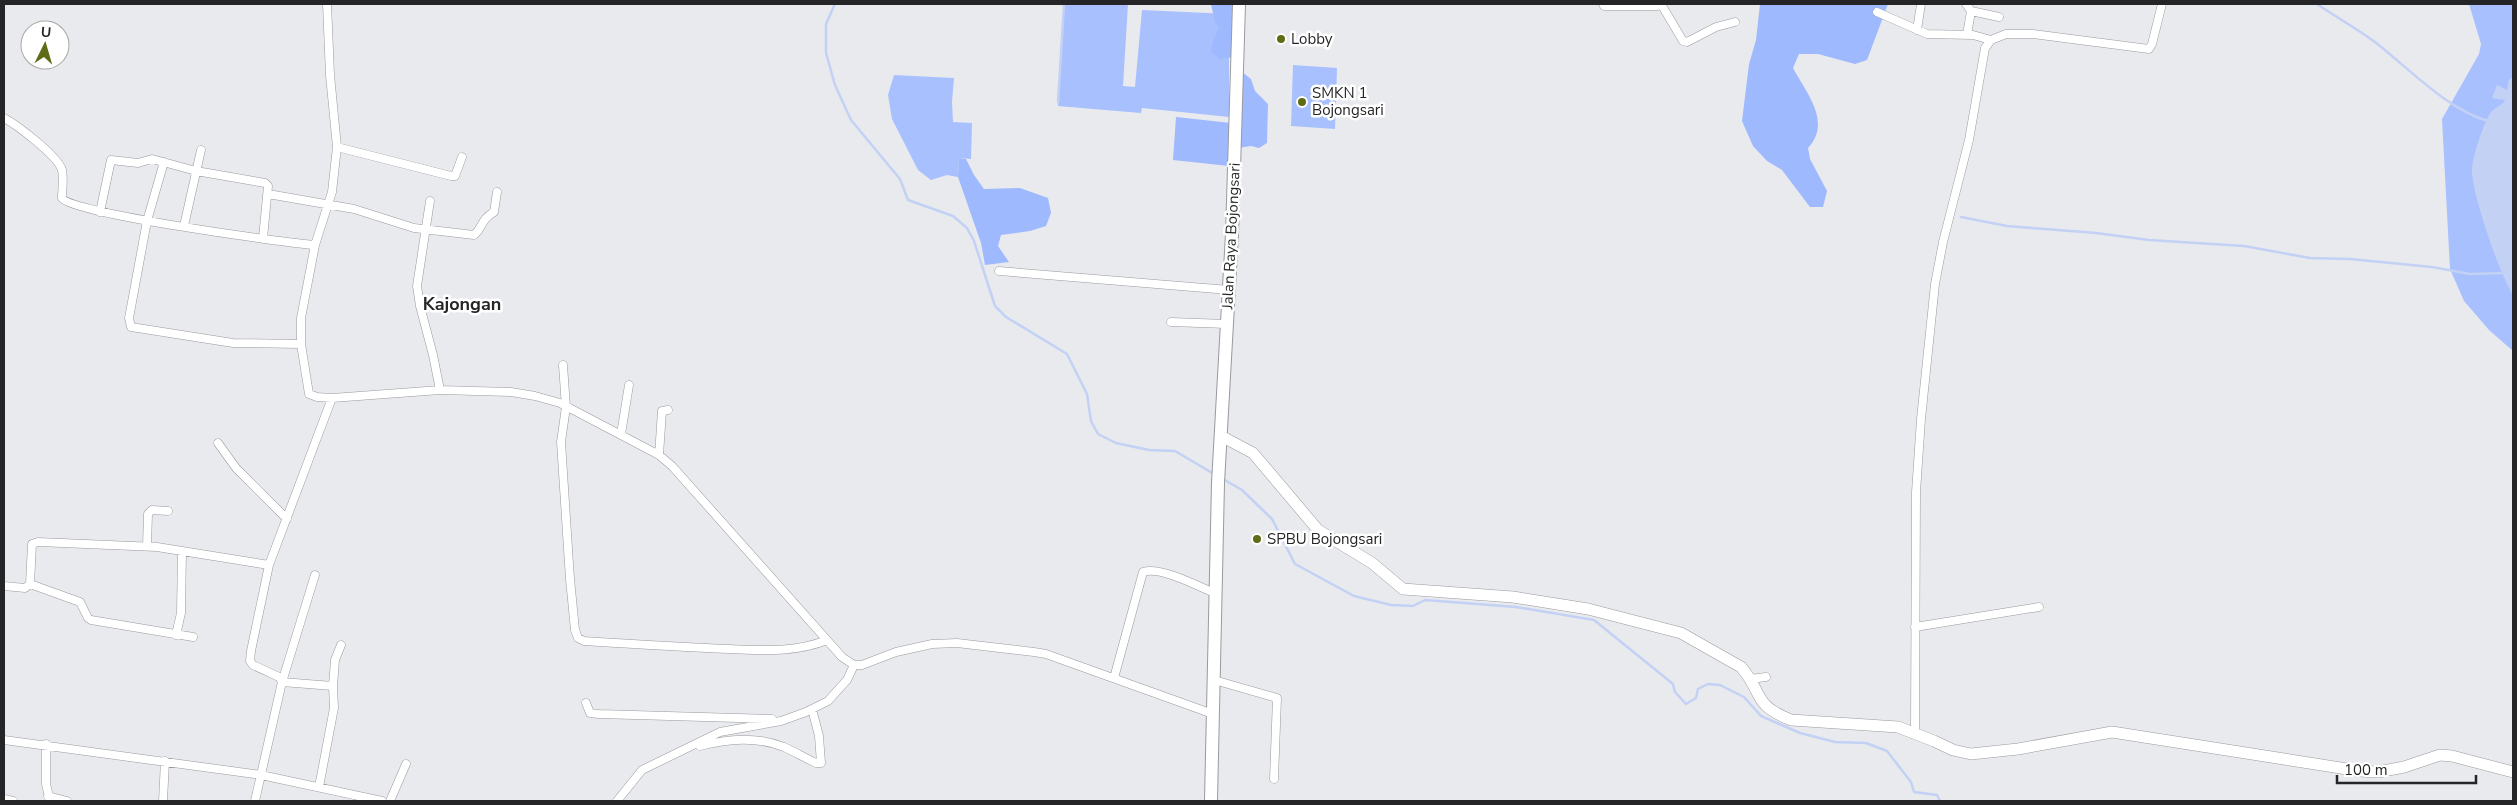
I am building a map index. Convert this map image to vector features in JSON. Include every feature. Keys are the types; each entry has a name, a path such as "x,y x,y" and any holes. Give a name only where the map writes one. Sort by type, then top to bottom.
{"main road":[{"name":"Jalan Raya Bojongsari","path":"1211,801 1214,593 1229,290 1239,4"}],"street":[{"path":"327,4 330,75 337,146 332,192 315,245 301,318 301,344 309,394 332,398 440,390 511,392 536,396 566,407 659,455 672,466 842,658 854,665 923,646 957,643 1046,654 1213,714"},
{"path":"1603,4 1604,6 1657,6 1662,4 1683,41 1687,42 1716,27 1735,22"},
{"path":"1917,30 1921,4"},
{"path":"1915,733 1916,483 1921,419 1935,284 1943,242 1969,140 1985,48 1991,40 2006,34 2033,34 2148,49 2152,44 2162,4"},
{"path":"1967,35 1968,7 2000,17"},
{"path":"1877,12 1933,35 1973,35 1991,40"},
{"path":"4,118 45,150 62,169 63,201 100,212 147,221 315,245"},
{"path":"337,146 450,176 458,171 462,157"},
{"path":"184,226 201,150"},
{"path":"100,212 111,160 138,163 152,159 196,171 266,183 268,194 263,238"},
{"path":"164,162 147,221 129,318 131,327 233,343 301,344"},
{"path":"268,194 354,209 405,226 452,233 477,233 484,217 494,212 497,192"},
{"path":"430,202 417,286 440,390"},
{"path":"999,271 1229,290"},
{"path":"1171,322 1227,324"},
{"path":"563,365 566,407 561,442 570,579 575,630 578,638 584,641 683,648 779,650 813,646 827,640"},
{"path":"621,434 629,385"},
{"path":"332,398 269,566 250,661 258,669 274,674 282,682 333,686"},
{"path":"659,455 662,411 668,410"},
{"path":"1221,436 1253,453 1318,530 1372,563 1403,590 1513,597 1588,609 1688,637 1741,667 1752,679 1760,701 1777,714 1791,720 1898,727 1953,750 1971,754 2018,749 2112,732 2360,771 2378,772 2404,767 2440,755 2452,756 2513,772"},
{"path":"218,443 236,468 287,519"},
{"path":"147,546 148,514 152,510 168,511"},
{"path":"4,586 26,588 30,584 32,544 38,542 147,546 269,566"},
{"path":"176,635 181,613 182,551"},
{"path":"1114,678 1143,572 1148,570 1172,576 1214,593"},
{"path":"255,801 282,682 315,575"},
{"path":"30,584 80,602 88,618 91,620 193,637"},
{"path":"1915,627 2039,606"},
{"path":"319,787 334,708 335,660 341,645"},
{"path":"617,801 642,770 691,748 720,732 781,721 828,701 847,680 854,665"},
{"path":"1752,679 1766,676"},
{"path":"1214,680 1277,698 1274,779"},
{"path":"586,703 590,713 599,714 766,718 781,721"},
{"path":"691,748 733,739 746,739 774,744 816,763 821,763 819,736 812,709"},
{"path":"4,740 46,744 261,775 382,801"},
{"path":"46,744 46,784 49,799 68,801"},
{"path":"163,801 165,761"},
{"path":"390,801 406,764"},
{"path":"338,801 340,792"},
{"path":"4,799 13,801"}],"shaded area":[{"path":"1064,4 1128,4 1123,86 1135,87 1142,10 1229,14 1229,117 1142,108 1141,113 1058,106"},
{"path":"1211,4 1234,4 1233,57 1220,59 1211,52 1214,38 1219,28 1215,22"},
{"path":"1760,4 1888,4 1867,60 1855,64 1818,54 1799,54 1793,68 1815,108 1818,128 1815,138 1808,148 1810,159 1827,191 1823,207 1810,207 1782,170 1767,161 1753,146 1742,121 1749,64 1756,40"},
{"path":"2469,4 2513,4 2513,351 2489,330 2464,301 2450,269 2442,119 2479,54 2481,44"},
{"path":"1293,65 1337,68 1335,129 1291,126"},
{"path":"1242,72 1251,79 1255,91 1268,104 1267,143 1259,148 1251,146 1238,148"},
{"path":"894,75 954,78 953,122 972,123 971,159 959,158 958,177 947,175 931,180 918,170 892,119 888,95"},
{"path":"2513,78 2513,295 2507,285 2487,233 2476,196 2472,169 2482,130 2492,111 2505,100 2492,98 2497,85 2507,90 2509,79"},
{"path":"1176,117 1231,123 1229,166 1173,160"},
{"path":"959,158 966,159 984,189 1020,188 1048,198 1051,213 1046,226 1030,231 1001,235 998,246 1009,262 985,265 981,243 958,177"}],"waterway":[{"path":"835,4 826,24 826,53 835,85 851,120 900,179 908,200 953,216 967,228 974,241 995,306 1006,317 1067,354 1087,394 1091,421 1098,434 1116,443 1149,450 1175,451 1214,474"},
{"path":"1058,102 1064,4"},
{"path":"2317,4 2375,42 2443,98 2458,108 2488,121"},
{"path":"1961,217 2007,226 2096,233 2149,240 2244,246 2310,258 2350,259 2432,267 2470,274 2504,273"},
{"path":"1223,479 1242,490 1272,519 1295,564 1354,596 1391,605 1413,606 1425,600 1516,607 1594,620 1673,684 1675,692 1686,704 1696,698 1698,689 1708,684 1720,685 1744,697 1761,716 1800,733 1835,742 1866,743 1887,751 1911,782 1914,792 1937,795 1940,801"}],"place":[{"name":"Lobby","path":"1281,39"},
{"name":"SMKN 1 Bojongsari","path":"1302,102"},
{"name":"SPBU Bojongsari","path":"1257,539"}],"district":[{"name":"Kajongan","path":"462,304"}]}
